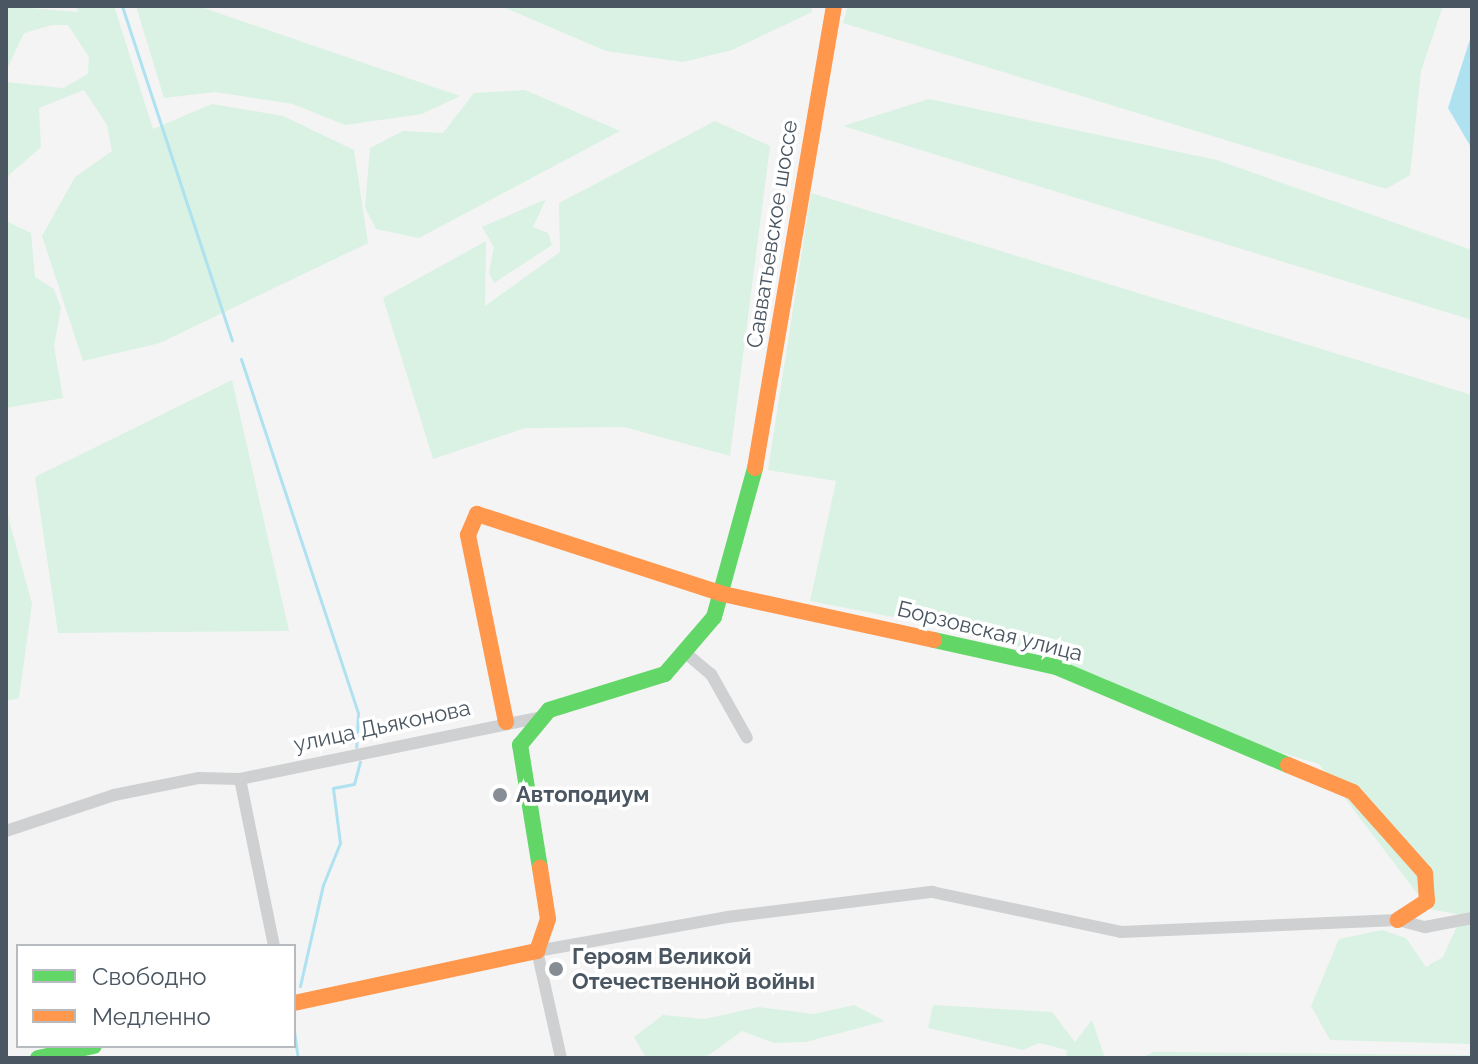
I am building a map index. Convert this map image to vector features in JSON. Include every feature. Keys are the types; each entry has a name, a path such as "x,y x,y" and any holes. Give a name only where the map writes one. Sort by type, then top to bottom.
{"main road":[{"name":"Савватьевское шоссе","path":"723,594 755,469 834,6"},
{"name":"Борзовская улица","path":"506,722 468,535 472,518 485,515 723,594 1056,667 1353,792 1425,873 1427,901 1398,920"},
{"name":"улица Дьяконова","path":"536,718 644,684 688,655 723,594"},
{"path":"296,1003 537,951 548,919 518,765 536,718"},
{"path":"38,1058 85,1048"}],"street":[{"path":"688,655 711,674 747,738"},
{"name":"улица Дьяконова","path":"6,831 114,795 199,778 240,779 536,718"},
{"path":"240,779 274,944"},
{"path":"561,1058 537,951 932,892 1121,932 1398,920 1425,927 1472,918"}],"green space":[{"path":"6,6 78,12 77,6 114,6 153,129 212,104 283,116 354,150 368,243 160,343 83,361 42,236 75,177 112,151 107,125 84,90 39,108 41,147 9,175 6,186 6,82 63,88 88,74 89,57 68,25 52,25 24,33 6,71"},
{"path":"136,6 198,6 460,96 422,114 345,125 293,104 215,92 164,98"},
{"path":"501,6 812,6 812,12 732,50 683,62 606,51"},
{"path":"848,6 1443,6 1421,71 1410,175 1386,189 843,23"},
{"path":"525,90 620,131 419,238 376,229 365,207 370,148 403,131 443,133 474,93"},
{"path":"929,99 1217,160 1472,250 1472,320 843,126"},
{"path":"715,121 770,146 730,456 624,427 525,428 433,459 383,298 486,241 485,306 560,252 559,203"},
{"path":"811,193 1472,395 1472,1044 1330,1040 1311,1006 1339,939 1382,930 1406,938 1426,967 1443,957 1462,915 1429,909 1319,764 1153,715 1106,679 982,634 810,601 836,481 768,470"},
{"path":"546,199 533,227 548,233 552,245 494,283 489,273 494,247 482,227"},
{"path":"6,221 31,233 35,277 54,289 61,308 54,346 63,398 6,408"},
{"path":"232,380 289,631 58,633 35,477"},
{"path":"6,509 32,604 19,698 6,701"},
{"path":"854,1005 885,1021 806,1042 774,1043 742,1031 709,1055 692,1058 646,1058 634,1037 663,1015 705,1019 759,1007 814,1014"},
{"path":"933,1005 1052,1012 1075,1042 1092,1020 1105,1058 1066,1058 1067,1050 1039,1043 1023,1050 928,1028"},
{"path":"1154,1052 1472,1055 1472,1058 1143,1057"}],"water":[{"path":"1472,33 1472,149 1448,108"}],"waterway":[{"path":"122,6 232,340"},
{"path":"241,359 358,713 356,747"},
{"path":"300,986 323,885 340,843 333,788 354,784 360,762"},
{"path":"296,1044 298,1058"}],"traffic: fast":[{"path":"540,868 520,745 549,710 665,674 714,617 755,468"},
{"path":"934,640 1056,667 1288,765"},
{"path":"38,1058 85,1048"}],"traffic: slow":[{"path":"755,468 834,6"},
{"path":"506,722 468,535 477,514 723,594 934,640"},
{"path":"1288,765 1353,792 1425,873 1427,901 1398,920"},
{"path":"296,1003 537,951 548,919 540,868"}],"place":[{"name":"Автоподиум","path":"500,795"},
{"name":"Героям Великой Отечественной войны","path":"556,969"}]}
